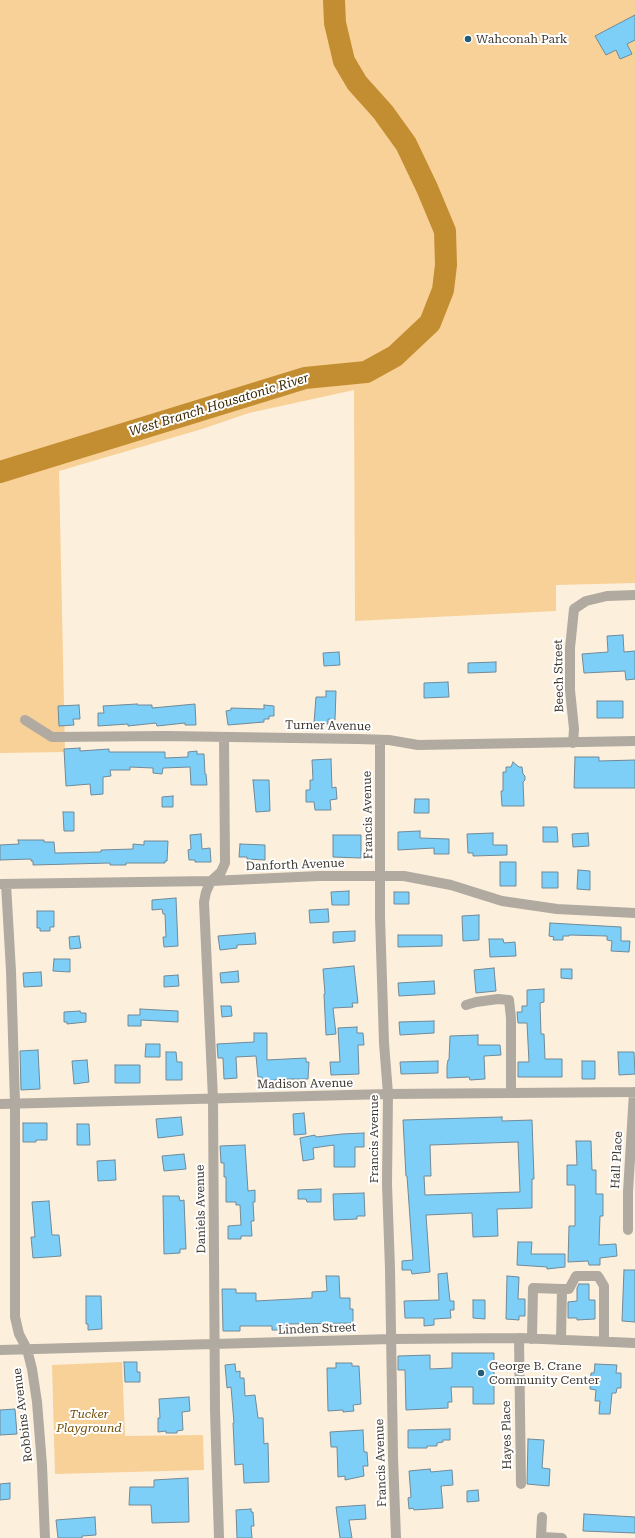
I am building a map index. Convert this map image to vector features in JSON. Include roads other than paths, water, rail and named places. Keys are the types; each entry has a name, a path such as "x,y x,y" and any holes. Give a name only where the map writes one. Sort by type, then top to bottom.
{"street":[{"name":"Beech Street","path":"573,743 574,729 570,690 570,648 574,609 586,601 607,596 635,595"},
{"name":"Turner Avenue","path":"25,720 52,736 380,740 418,745 635,741"},
{"path":"211,881 221,872 225,863 224,737"},
{"name":"Francis Avenue","path":"380,740 380,917 384,1043 388,1094 387,1184 396,1538"},
{"name":"Danforth Avenue","path":"3,884 211,881 319,876 404,876 450,885 502,901 557,909 635,913"},
{"name":"Daniels Avenue","path":"211,881 206,892 204,902 213,1099 215,1345 219,1538"},
{"name":"Robbins Avenue","path":"3,884 11,971 15,1104 15,1317 19,1334 27,1349 32,1369 37,1402 42,1466 45,1538"},
{"path":"466,1005 476,1002 508,1000 512,1018 511,1092"},
{"name":"Madison Avenue","path":"0,1104 388,1094 634,1092"},
{"name":"Hall Place","path":"628,1230 628,1192 634,1092"},
{"path":"532,1339 532,1288 569,1289 576,1276 598,1276 604,1286 604,1341"},
{"path":"561,1340 562,1289"},
{"name":"Linden Street","path":"0,1350 391,1339 519,1338 635,1343"},
{"name":"Hayes Place","path":"519,1338 521,1484"},
{"path":"542,1517 541,1537 562,1538"}],"waterway":[{"name":"West Branch Housatonic River","path":"0,472 305,378 366,372 395,356 430,323 443,290 446,265 445,231 406,144 383,112 357,83 344,61 335,23 334,0"}],"place":[{"name":"Wahconah Park","path":"468,39"},
{"name":"George B. Crane Community Center","path":"481,1373"}],"park label":[{"name":"Tucker Playground","path":"89,1421"}]}
